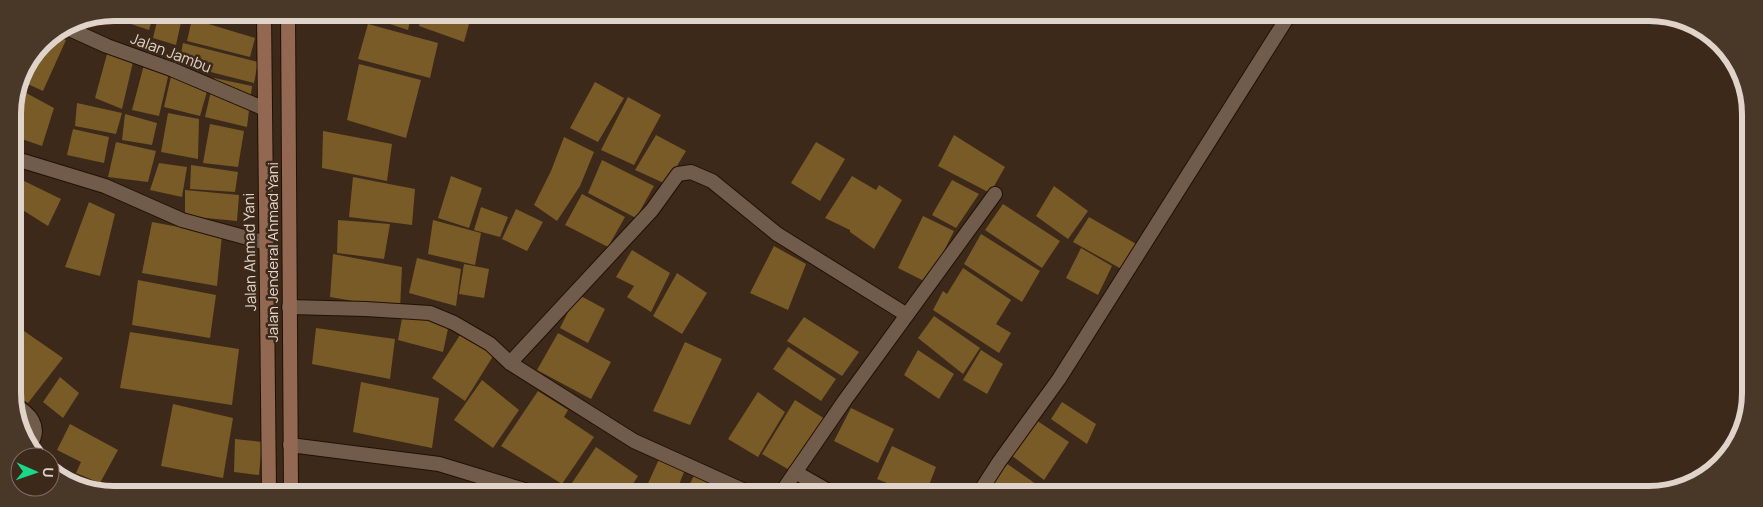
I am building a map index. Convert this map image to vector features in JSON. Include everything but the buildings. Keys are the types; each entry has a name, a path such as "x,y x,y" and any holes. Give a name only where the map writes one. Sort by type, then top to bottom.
{"main road":[{"name":"Jalan Ahmad Yani","path":"264,21 269,486"},
{"name":"Jalan Jenderal Ahmad Yani","path":"288,21 291,486"}],"street":[{"path":"984,486 1059,379 1284,21"},
{"name":"Jalan Jambu","path":"74,31 265,109"},
{"path":"21,160 105,186 182,220 266,243"},
{"path":"510,363 652,210 678,174 691,172 712,181 778,234 907,315"},
{"path":"785,486 995,194"},
{"path":"289,307 430,313 454,323 490,344 510,363 634,441 734,486"},
{"path":"23,410 31,417 35,426 33,438"},
{"path":"290,445 439,464 511,486"},
{"path":"795,472 820,486"}]}
